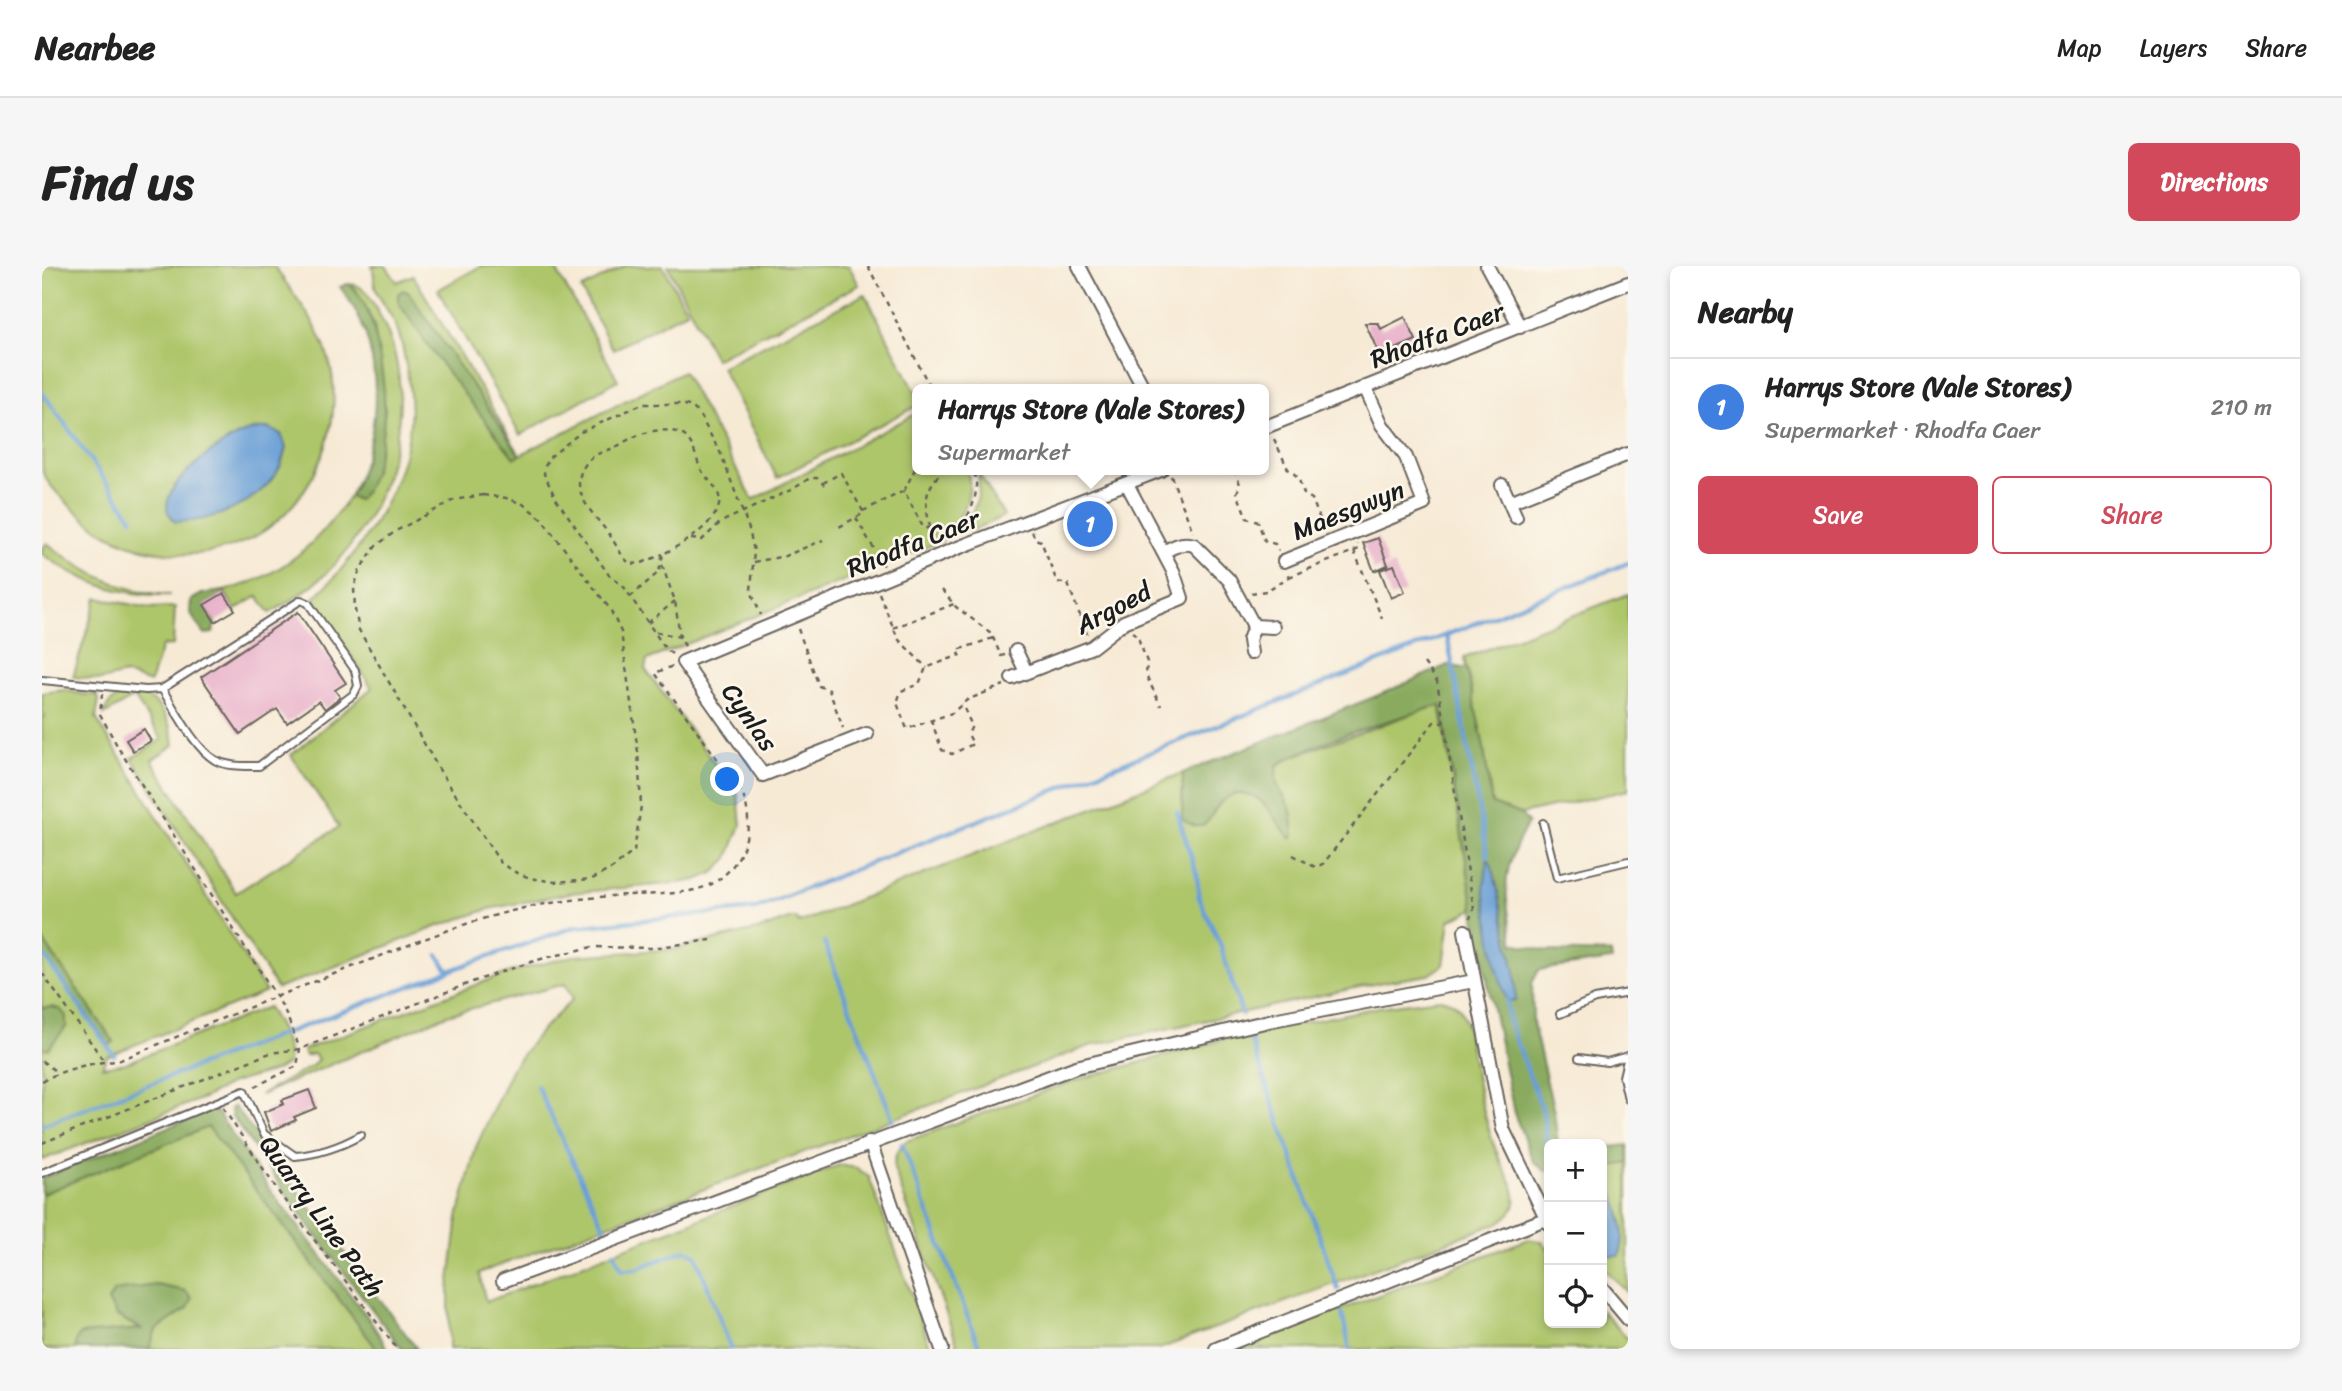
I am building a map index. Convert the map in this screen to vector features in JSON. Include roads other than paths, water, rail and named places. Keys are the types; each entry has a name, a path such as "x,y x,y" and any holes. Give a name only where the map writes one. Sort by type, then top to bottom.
{"street":[{"path":"1079,266 1141,384"},
{"path":"1487,266 1520,327"},
{"name":"Rhodfa Caer","path":"1269,426 1628,283"},
{"name":"Maesgwyn","path":"1283,561 1424,504 1406,457 1382,425 1365,387"},
{"path":"1510,502 1628,454"},
{"name":"Rhodfa Caer","path":"687,660 955,549 1149,475"},
{"name":"Argoed","path":"1012,678 1092,647 1121,624 1182,598 1163,552 1127,484"},
{"path":"1503,485 1516,517"},
{"path":"1163,552 1178,544 1188,543 1201,550 1229,580 1254,626 1249,640 1251,653"},
{"path":"1254,626 1273,627"},
{"path":"1016,651 1026,672"},
{"name":"Cynlas","path":"687,660 763,775 867,734"},
{"path":"1465,931 1503,1129 1544,1215"},
{"path":"503,1281 1076,1067 1273,1020 1474,981"},
{"path":"870,1142 942,1349"},
{"path":"1216,1349 1544,1222"},
{"path":"1607,1294 1628,1319"}],"lane":[{"path":"42,680 146,690 162,689 301,600 308,603 355,670 358,686 354,694 259,765 242,766 216,761 204,752 162,689"},
{"path":"1544,823 1556,878 1628,861"},
{"path":"1560,1014 1595,999 1628,993"},
{"path":"1578,1058 1607,1062 1628,1056 1623,1077 1628,1099"},
{"path":"42,1172 244,1091 264,1134 295,1156 315,1154 342,1146 361,1135"}],"water":[{"path":"268,428 281,434 286,448 279,469 270,481 234,509 205,519 175,522 168,512 168,501 183,476 223,444 251,430"},
{"path":"1488,857 1494,873 1515,972 1516,1000 1507,1001 1496,966 1484,889"},
{"path":"1607,1186 1611,1187 1620,1212 1623,1239 1619,1256 1607,1256"}],"waterway":[{"path":"42,392 132,518"},
{"path":"42,1125 476,961 575,927 755,909 1628,563"},
{"path":"1447,635 1488,857"},
{"path":"1177,812 1197,875 1199,898 1220,944 1242,1014"},
{"path":"824,942 893,1120"},
{"path":"42,953 114,1055"},
{"path":"438,955 449,971"},
{"path":"1507,1001 1509,1022 1543,1111 1547,1139"},
{"path":"1250,1038 1338,1289"},
{"path":"537,1086 605,1229"},
{"path":"902,1144 980,1349"},
{"path":"614,1252 622,1270 636,1269 685,1250 696,1255 731,1349"},
{"path":"1342,1314 1350,1349"}],"place":[{"name":"Harrys Store (Vale Stores)","path":"1090,524"}]}
